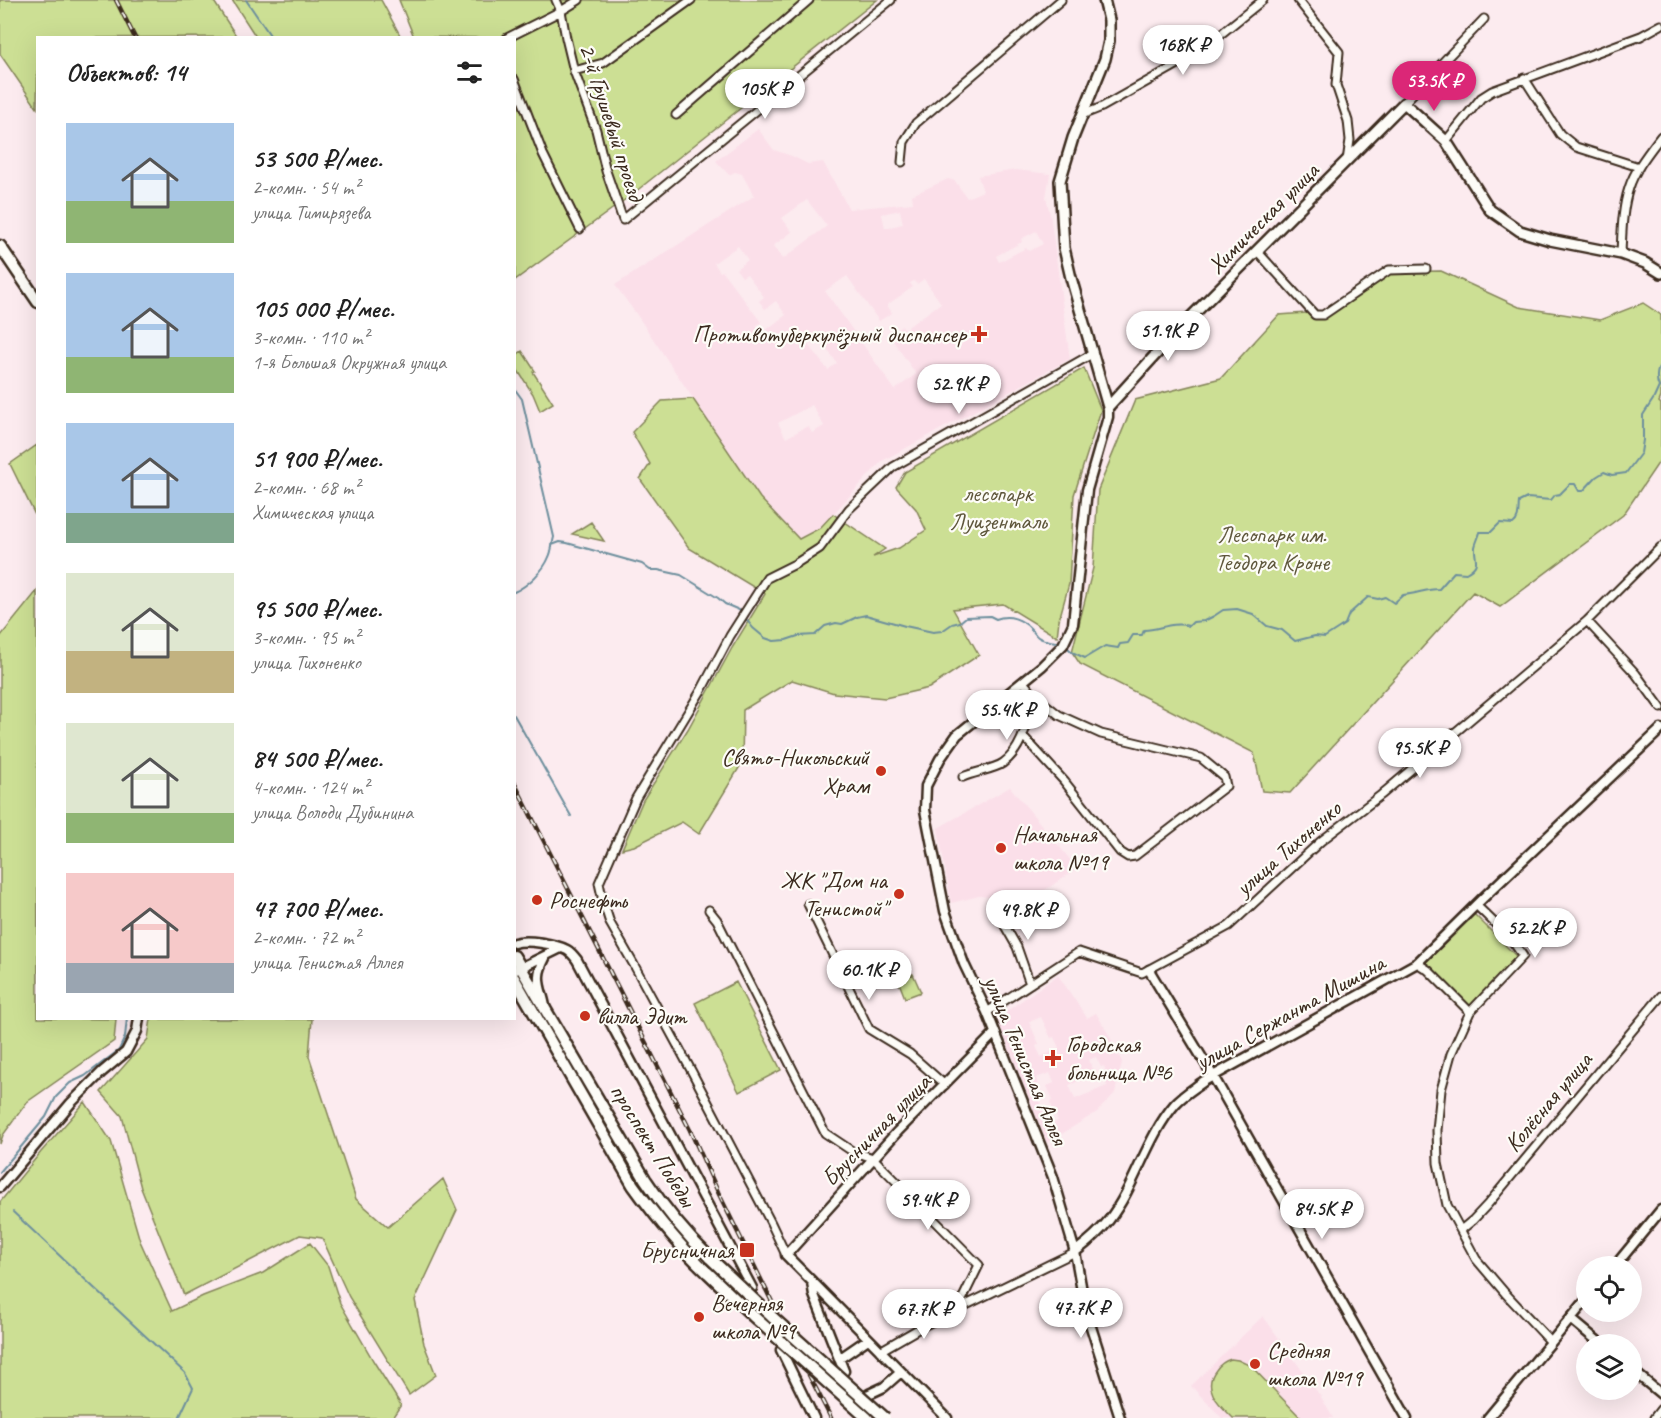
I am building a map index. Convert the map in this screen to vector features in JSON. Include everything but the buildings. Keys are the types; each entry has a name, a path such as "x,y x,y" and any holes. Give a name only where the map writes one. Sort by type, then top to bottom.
{"main road":[{"name":"улица Тенистая Аллея","path":"1104,0 1109,20 1109,41 1105,59 1082,115 1060,181 1064,248 1108,408"},
{"name":"Химическая улица","path":"1108,408 1179,329 1404,103"},
{"path":"1404,103 1446,141 1490,210 1520,231 1550,240 1621,254 1645,263 1661,273"},
{"path":"0,246 36,299"},
{"name":"проспект Победы","path":"518,970 545,1009 645,1179 679,1226 771,1316 885,1418"},
{"name":"проспект Победы","path":"516,981 633,1185 670,1234 753,1316 867,1418"}],"street":[{"name":"2-й Грушевый проезд","path":"556,0 561,11 574,71 596,130 606,171 623,220 891,0"},
{"path":"511,36 579,0"},
{"path":"574,71 603,63 691,0"},
{"path":"676,115 808,0"},
{"path":"902,162 904,142 916,123 1061,0"},
{"path":"1082,115 1102,107 1196,54 1263,0"},
{"path":"1298,0 1339,52 1336,85 1348,121 1350,140 1347,161"},
{"path":"1404,103 1484,19"},
{"path":"1446,141 1481,98 1492,91 1641,36 1661,25"},
{"path":"1524,78 1560,134 1576,147 1639,167"},
{"path":"516,84 543,154 580,229"},
{"path":"1621,254 1623,217 1629,188 1639,167 1661,136"},
{"path":"1257,251 1319,316 1389,270 1426,269"},
{"path":"947,1418 786,1255 687,1062 610,923 599,883 636,798 702,689 740,619 767,578 820,548 849,509 893,467 1092,354"},
{"name":"улица Тенистая Аллея","path":"1108,408 1108,417 1087,490 1073,624 1063,645 1042,666 957,735 940,759 926,786 925,810 945,911 964,964 987,1012 1053,1177 1075,1252 1085,1308 1120,1418"},
{"name":"улица Тихоненко","path":"1149,970 1228,926 1321,841 1381,795 1587,621 1661,547"},
{"path":"1587,621 1636,674 1661,708"},
{"path":"1023,682 1035,696 1059,716 1101,734 1200,758 1224,777 1226,786 1136,856 1128,857 1120,852 1064,781 1023,736"},
{"path":"963,777 1002,764 1016,751 1035,696"},
{"name":"улица Сержанта Мишина","path":"880,1351 925,1325 1075,1252 1094,1238 1120,1203 1162,1123 1176,1102 1204,1081 1418,963 1661,729"},
{"path":"808,904 869,1029 910,1054 945,1085"},
{"path":"1476,905 1511,939 1523,956 1470,1012 1450,1054 1441,1090 1437,1130 1438,1163 1447,1205 1476,1259 1551,1342"},
{"path":"709,910 717,920 825,1133 852,1151 873,1158 979,1265 957,1310"},
{"path":"997,912 1017,947 1030,984"},
{"path":"516,942 533,942 561,948"},
{"path":"518,970 561,948"},
{"name":"проспект Победы","path":"561,948 569,951 578,960 752,1288"},
{"path":"987,1012 1079,952 1142,974 1149,970 1213,1076 1407,1418"},
{"path":"545,1009 538,975 546,956"},
{"path":"1418,963 1470,1012"},
{"name":"Колёсная улица","path":"1461,1230 1488,1204 1661,996"},
{"path":"0,1187 71,1102 126,1052 137,1031 139,1020"},
{"name":"Брусничная улица","path":"786,1255 898,1131 995,1033"},
{"path":"1623,1256 1661,1210"},
{"path":"812,1281 814,1295 844,1371"},
{"path":"1488,1418 1576,1313"},
{"path":"1571,1319 1589,1334"},
{"path":"839,1359 868,1339"},
{"path":"781,1350 814,1418"},
{"path":"869,1394 884,1387 901,1372"},
{"path":"1642,1378 1661,1394"},
{"path":"1654,1418 1661,1410"}],"shaded area":[{"name":"Противотуберкулёзный диспансер","path":"758,129 774,150 808,164 823,162 849,209 913,203 912,195 948,179 955,181 967,198 983,191 978,176 1016,170 1050,174 1046,197 1070,359 882,461 820,528 799,539 760,498 615,285 754,196 742,174 735,172 729,175 716,161","holes":["807,200 827,226 783,259 773,246 792,232 782,218","900,210 903,224 885,228 882,214","1036,231 1043,244 1029,251 1026,248 999,262 996,256 1022,242 1021,239","738,246 748,260 736,269 742,277 747,274 764,297 759,301 765,309 776,301 786,315 762,333 756,326 761,322 722,271 720,272 714,263","847,276 879,321 892,313 887,305 913,287 910,283 914,281 917,284 924,279 941,303 905,329 902,326 889,335 916,374 895,390 825,291","815,333 837,363 828,370 805,341","812,405 824,426 812,433 808,426 786,438 778,423"]},
{"name":"Начальная школа №19","path":"1010,787 1077,868 1034,898 1040,909 1010,929 991,897 979,896 951,903 938,828"},
{"name":"Городская больница №6","path":"1058,975 1087,1018 1096,1013 1109,1035 1122,1062 1115,1093 1097,1112 1047,1143 997,1018","holes":["1041,1017 1051,1038 1054,1037 1059,1048 1041,1057 1036,1046 1039,1044 1029,1022","1096,1057 1101,1067 1104,1066 1106,1072 1102,1074 1107,1086 1075,1099 1069,1085 1095,1074 1089,1060","1050,1073 1054,1083 1047,1086 1053,1100 1050,1102 1058,1121 1045,1127 1040,1115 1044,1113 1034,1089 1039,1087 1036,1078"]},
{"name":"Средняя школа №19","path":"1263,1316 1321,1397 1333,1418 1222,1418 1191,1386"}],"green space":[{"path":"0,0 213,0 236,36 36,36 36,107 0,54"},
{"path":"232,0 381,0 400,36 255,36"},
{"path":"399,0 877,0 630,196 516,279 516,36 414,36"},
{"name":"Лесопарк им. Теодора Кроне","path":"1441,271 1519,307 1600,320 1643,303 1661,315 1661,397 1659,402 1661,404 1661,459 1623,515 1500,607 1473,592 1290,793 1262,791 1254,753 1080,664 1072,652 1093,568 1098,490 1135,400 1221,378 1279,315 1334,311 1386,272"},
{"path":"522,351 553,403 540,411 533,394 516,368 516,355"},
{"name":"лесопарк Луизенталь","path":"1084,368 1101,410 1074,495 1069,584 1059,620 1057,637 1003,604 953,609 979,655 929,688 885,698 834,693 792,680 743,710 742,763 699,834 682,822 634,846 622,849 643,800 688,729 732,648 765,594 689,548 640,479 650,464 632,432 662,401 693,399 760,498 799,539 820,528 833,514 885,549 873,557 899,548 926,530 916,509 896,487 905,472"},
{"path":"36,446 36,517 10,464"},
{"path":"591,522 604,541 572,534"},
{"path":"36,592 36,1020 116,1020 114,1041 27,1102 3,1135 0,1144 0,637"},
{"path":"1473,913 1518,958 1471,1007 1425,962"},
{"path":"913,974 921,992 905,998 898,980"},
{"path":"736,982 781,1070 739,1092 695,1003"},
{"path":"151,1020 312,1020 309,1056 356,1199 388,1227 443,1179 457,1210 415,1300 424,1344 436,1375 409,1395 349,1297 322,1238 300,1235 184,1295 141,1188 122,1116 101,1092 148,1039"},
{"path":"85,1102 111,1141 140,1241 172,1311 203,1296 263,1273 310,1243 328,1266 340,1303 401,1405 392,1418 0,1418 0,1202"},
{"path":"1231,1359 1251,1366 1301,1418 1233,1418 1214,1396 1210,1384 1222,1363"}],"waterway":[{"path":"246,0 271,36"},
{"path":"1066,646 1072,652 1085,658 1105,646 1118,648 1120,644 1128,643 1133,635 1142,635 1144,630 1171,625 1189,626 1193,622 1204,621 1223,610 1237,609 1253,614 1267,626 1282,630 1295,641 1315,636 1325,637 1345,624 1349,614 1368,597 1378,599 1385,597 1394,603 1403,595 1439,589 1454,572 1466,573 1474,567 1476,564 1475,547 1480,532 1491,532 1500,523 1513,524 1518,517 1519,502 1527,498 1551,500 1570,484 1575,484 1579,491 1583,491 1604,472 1612,475 1626,473 1641,453 1643,415 1659,387 1657,376 1661,365"},
{"path":"516,391 522,399 554,537 547,562 530,582 516,591"},
{"path":"552,545 560,542 567,543 642,564 650,570 681,575 725,604 739,610 753,628 765,638 774,641 815,635 825,626 842,624 866,615 933,632 942,631 966,617 990,616 996,619 1010,617 1024,623 1040,638 1057,642"},
{"path":"516,719 571,816"},
{"path":"0,1172 46,1117 56,1097 70,1083 85,1076 119,1050 125,1037 127,1020"},
{"path":"13,1212 185,1373 193,1388 179,1418"}],"railway":[{"path":"116,0 134,36"},
{"path":"516,786 690,1130 777,1312"},
{"path":"809,1375 831,1418"}],"place":[{"name":"Противотуберкулёзный диспансер","path":"979,334"},
{"name":"Свято-Никольский Храм","path":"881,771"},
{"name":"Начальная школа №19","path":"1001,848"},
{"name":"ЖК \"Дом на Тенистой\"","path":"899,894"},
{"name":"Роснефть","path":"537,900"},
{"name":"вилла Эдит","path":"585,1016"},
{"name":"Городская больница №6","path":"1053,1058"},
{"name":"Брусничная","path":"747,1250"},
{"name":"Вечерняя школа №9","path":"699,1317"},
{"name":"Средняя школа №19","path":"1255,1364"}]}
